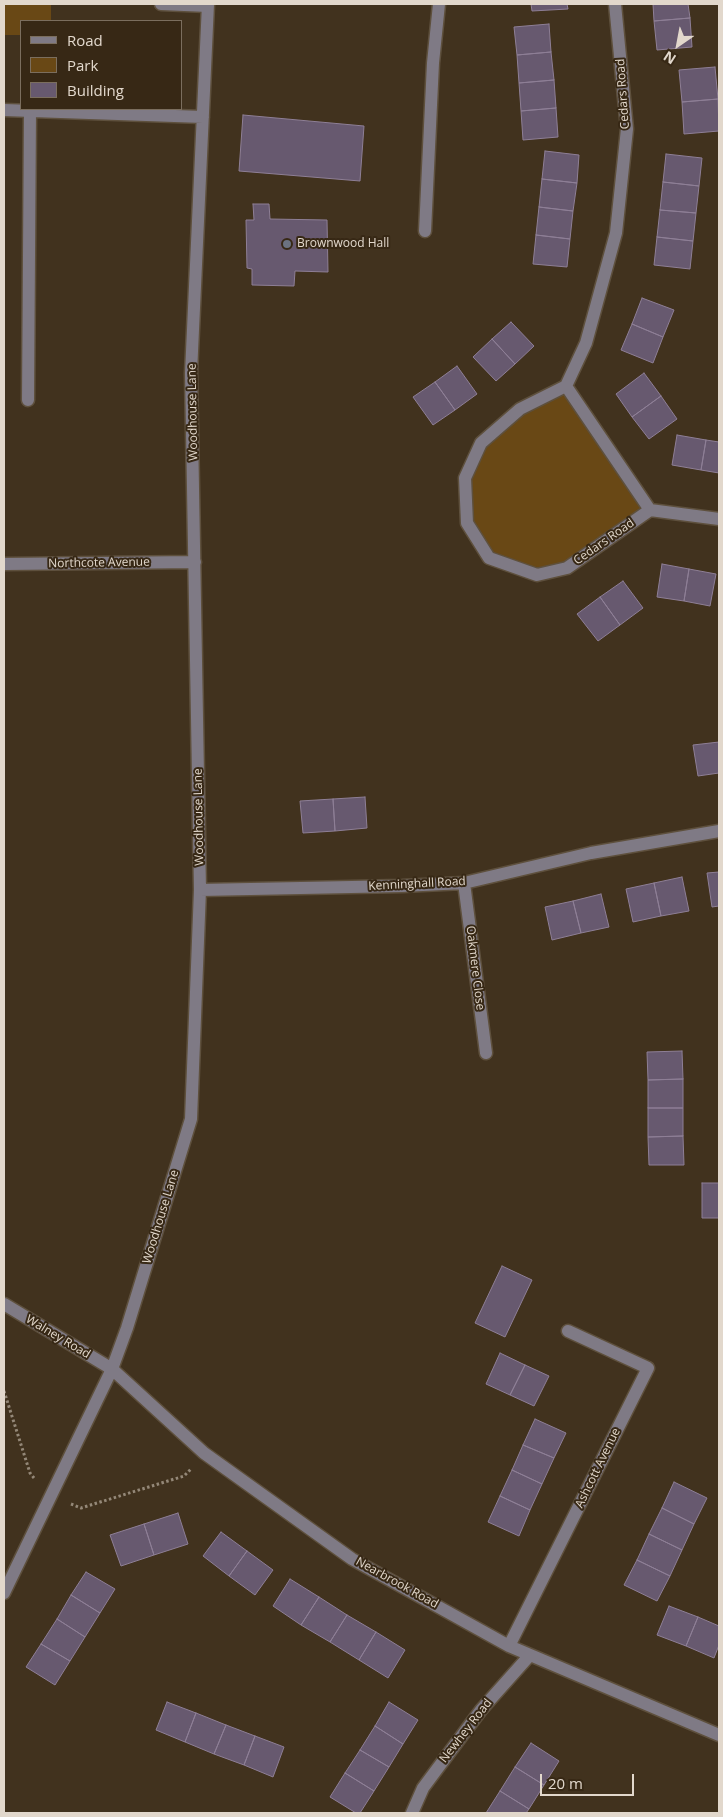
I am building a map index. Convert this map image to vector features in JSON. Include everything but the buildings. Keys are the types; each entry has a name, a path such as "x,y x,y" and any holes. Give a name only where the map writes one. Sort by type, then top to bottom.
{"street":[{"path":"161,4 208,5"},
{"path":"425,231 433,63 438,4"},
{"name":"Cedars Road","path":"615,4 627,129 616,233 586,343 566,386 520,409 480,443 465,478 467,524 489,558 537,575 567,568 650,510"},
{"name":"Woodhouse Lane","path":"4,1593 112,1369 127,1328 191,1119 200,890 191,373 208,5"},
{"path":"4,110 203,117"},
{"path":"28,400 30,111"},
{"path":"566,386 650,510 719,520"},
{"name":"Northcote Avenue","path":"4,564 195,562"},
{"name":"Kenninghall Road","path":"200,890 464,883 592,853 719,831"},
{"name":"Oakmere Close","path":"464,883 486,1052"},
{"name":"Walney Road","path":"4,1304 112,1369"},
{"name":"Ashcott Avenue","path":"509,1646 648,1368 568,1331"},
{"name":"Nearbrook Road","path":"112,1369 204,1453 352,1558 509,1646 719,1735"},
{"name":"Newhey Road","path":"412,1813 423,1788 480,1710 530,1655"}],"green space":[{"path":"4,4 51,4 51,20 20,20 20,35 4,35"},
{"path":"566,386 650,510 567,568 537,575 489,558 467,523 465,478 481,443 520,409"}],"place":[{"name":"Brownwood Hall","path":"287,244"}]}
